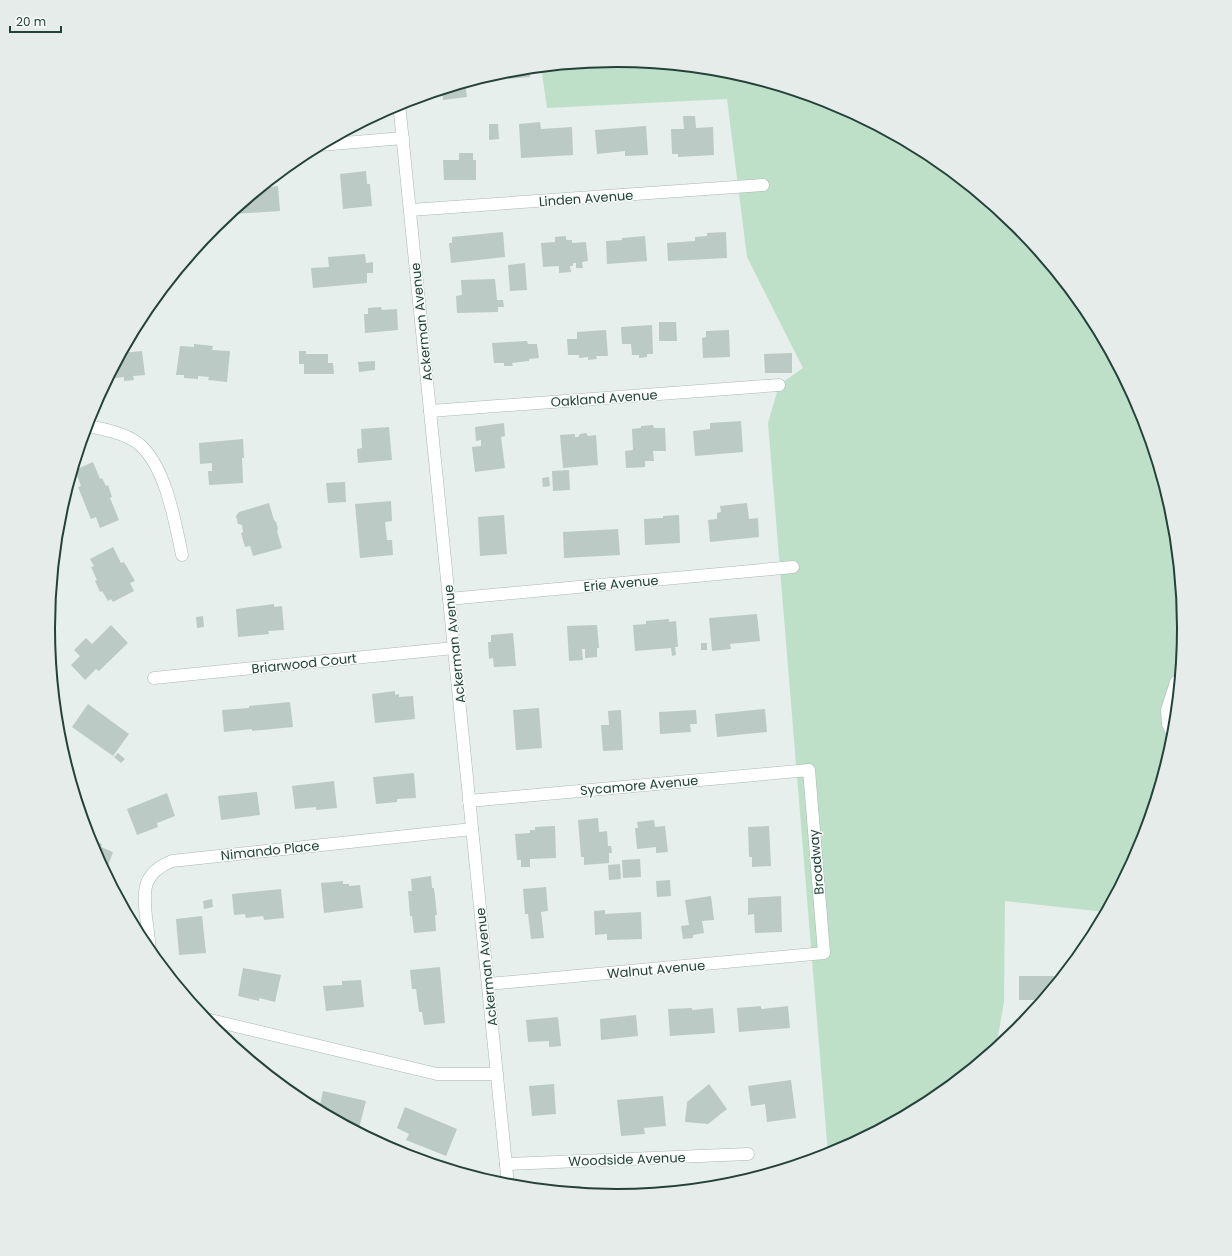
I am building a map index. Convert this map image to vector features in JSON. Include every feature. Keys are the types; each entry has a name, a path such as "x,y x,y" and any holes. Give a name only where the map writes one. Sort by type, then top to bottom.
{"street":[{"name":"Ackerman Avenue","path":"400,111 507,1178"},
{"path":"333,144 403,138"},
{"name":"Linden Avenue","path":"410,210 763,185"},
{"name":"Oakland Avenue","path":"430,411 778,385"},
{"path":"93,427 102,428 126,437 138,444 148,453 157,467 170,501 182,555"},
{"name":"Erie Avenue","path":"449,599 793,567"},
{"name":"Briarwood Court","path":"154,678 454,648"},
{"path":"1168,724 1166,710 1173,690"},
{"name":"Sycamore Avenue","path":"469,801 809,770"},
{"name":"Broadway","path":"809,770 824,953"},
{"name":"Nimando Place","path":"148,937 144,897 146,884 152,874 162,865 172,861 472,829"},
{"name":"Walnut Avenue","path":"488,984 824,953"},
{"path":"216,1021 437,1074 497,1074"},
{"name":"Woodside Avenue","path":"506,1164 748,1154"}],"green space":[{"path":"579,68 653,68 725,78 761,86 831,110 896,142 958,183 986,206 1013,231 1061,286 1102,348 1119,380 1134,413 1158,483 1172,555 1176,591 1176,665 1166,737 1158,773 1134,843 1119,876 1100,911 1005,901 1004,1002 997,1040 958,1073 928,1094 896,1114 864,1131 827,1147 768,423 779,385 803,368 747,257 727,99 547,108 542,72"}],"building":[{"path":"530,74 530,77 508,78"},
{"path":"466,88 467,97 443,100 442,95"},
{"path":"683,116 695,116 696,128 713,127 714,155 678,157 678,154 672,154 671,129 684,129"},
{"path":"540,122 541,129 572,127 573,155 521,158 519,124"},
{"path":"489,124 498,124 499,139 489,140"},
{"path":"646,126 648,155 625,156 625,151 597,154 595,130"},
{"path":"459,153 473,153 473,160 476,160 476,180 444,180 443,160 459,160"},
{"path":"366,171 367,184 370,184 372,206 343,209 340,174"},
{"path":"278,186 280,211 238,214 246,206 269,187"},
{"path":"503,232 505,257 451,263 449,243 452,243 452,237"},
{"path":"726,232 727,258 668,261 667,243 695,241 695,237 707,236 707,233"},
{"path":"566,236 566,240 572,240 572,243 586,242 588,261 582,262 583,268 576,268 576,263 573,263 573,266 570,266 571,272 559,273 559,266 543,267 541,243 555,242 555,237"},
{"path":"645,236 647,261 607,264 606,241"},
{"path":"365,254 366,263 373,262 373,273 367,273 367,283 313,288 311,268 329,267 328,257"},
{"path":"525,263 527,290 510,291 508,265"},
{"path":"495,279 497,300 503,300 504,307 498,307 498,312 457,313 456,296 462,295 461,280"},
{"path":"381,307 382,310 397,309 398,330 365,333 364,314 368,314 368,308"},
{"path":"659,322 676,322 677,341 659,341"},
{"path":"652,325 653,354 647,354 647,357 639,358 639,355 632,355 631,344 622,344 621,327"},
{"path":"606,330 608,356 596,356 597,359 588,360 588,357 579,358 579,355 568,355 567,339 577,339 577,332"},
{"path":"729,330 730,357 703,358 702,338 706,337 706,331"},
{"path":"527,341 528,344 537,344 539,358 512,363 513,366 504,366 504,363 494,363 492,343"},
{"path":"194,344 213,346 212,350 230,351 227,382 208,380 209,377 198,376 198,379 184,378 184,375 176,375 180,346 194,347"},
{"path":"142,351 145,375 133,376 134,380 124,381 124,377 114,378 127,352"},
{"path":"299,351 306,351 306,354 328,354 328,363 333,363 334,374 304,374 304,364 299,364"},
{"path":"792,353 792,373 765,373 764,354"},
{"path":"375,361 375,370 359,372 358,362"},
{"path":"741,421 743,452 695,456 693,431 710,429 710,423"},
{"path":"504,423 505,436 501,437 505,468 475,472 472,447 481,446 481,440 476,441 475,427"},
{"path":"653,425 654,428 665,428 666,451 653,451 654,461 645,461 645,467 626,468 625,451 633,450 632,429 641,428 641,426"},
{"path":"389,427 392,460 358,463 357,449 362,448 361,429"},
{"path":"586,433 588,436 596,435 598,465 563,468 560,435 575,434 575,437 578,437 580,434"},
{"path":"243,439 243,483 209,485 208,471 212,471 212,463 200,464 199,443"},
{"path":"93,462 100,479 102,478 106,486 108,485 112,497 110,498 119,520 100,528 96,517 91,519 78,487 81,486 77,474 79,468"},
{"path":"569,470 570,490 553,491 552,471"},
{"path":"549,477 550,486 543,487 542,478"},
{"path":"345,482 346,502 328,503 326,483"},
{"path":"391,501 392,521 385,522 387,540 392,540 393,555 360,558 355,504"},
{"path":"269,503 276,522 282,548 253,556 250,546 245,547 241,533 243,532 242,525 238,524 236,516 239,512"},
{"path":"747,503 749,519 758,518 759,537 710,542 708,520 717,519 717,513 721,512 720,506"},
{"path":"504,515 507,554 480,556 478,517"},
{"path":"679,515 680,543 645,545 644,519"},
{"path":"618,529 620,555 564,558 563,532"},
{"path":"113,547 121,563 124,562 135,581 130,583 134,591 113,602 111,599 108,601 102,591 100,592 95,581 97,580 91,567 94,566 90,559"},
{"path":"274,604 274,607 282,606 284,630 268,631 269,634 238,637 236,609"},
{"path":"757,614 760,641 730,644 731,649 712,651 709,618"},
{"path":"203,616 204,627 197,628 196,617"},
{"path":"669,619 669,622 676,621 678,647 675,647 676,655 672,656 671,648 635,651 633,625 646,624 646,621"},
{"path":"111,625 128,643 99,671 96,669 85,680 71,665 80,656 74,650 86,638 92,644"},
{"path":"597,625 599,648 597,648 597,657 585,658 585,649 582,649 583,660 569,661 567,626"},
{"path":"513,633 516,666 494,667 493,658 489,659 488,642 491,642 491,635"},
{"path":"701,643 707,643 707,650 701,650"},
{"path":"395,691 395,695 399,694 399,697 413,696 415,719 375,723 372,694"},
{"path":"290,702 293,727 224,732 222,710"},
{"path":"88,704 129,734 113,756 72,727"},
{"path":"539,708 542,748 516,750 513,710"},
{"path":"765,709 767,732 717,737 715,714"},
{"path":"621,710 623,750 603,751 601,725 609,725 608,711"},
{"path":"696,710 697,724 690,724 691,732 660,734 659,712"},
{"path":"118,753 125,759 121,763 114,757"},
{"path":"414,773 416,798 397,799 397,802 376,804 373,777"},
{"path":"334,781 337,808 316,810 316,807 295,809 292,786"},
{"path":"257,792 260,815 221,820 218,796"},
{"path":"167,793 175,816 157,823 158,827 137,835 127,809"},
{"path":"598,818 599,832 607,831 608,846 611,846 612,853 609,853 609,863 584,865 584,857 581,857 578,820"},
{"path":"654,820 655,827 665,826 668,852 656,853 656,847 637,849 635,828 638,828 637,822"},
{"path":"555,826 556,858 530,859 530,867 521,867 521,860 517,860 515,834 530,833 530,830 535,830 535,827"},
{"path":"769,826 771,866 752,867 752,857 749,857 748,827"},
{"path":"98,842 102,844 101,847 113,852 108,865"},
{"path":"640,859 641,877 623,878 622,860"},
{"path":"620,864 621,879 609,880 608,865"},
{"path":"431,876 437,915 435,915 436,931 414,933 412,916 410,916 408,891 412,891 411,879"},
{"path":"670,880 671,896 657,897 656,881"},
{"path":"343,881 343,884 349,884 349,886 360,885 363,908 324,913 321,883"},
{"path":"546,887 548,911 541,912 544,938 531,939 528,914 525,914 523,889"},
{"path":"281,889 284,918 264,920 263,916 246,918 245,914 234,915 232,894"},
{"path":"711,896 714,920 702,921 704,933 693,935 693,938 683,939 681,926 689,925 685,900"},
{"path":"781,896 782,932 755,933 754,914 748,915 748,898"},
{"path":"212,899 213,907 204,909 203,901"},
{"path":"605,910 605,914 641,912 642,939 607,940 607,934 595,935 594,911"},
{"path":"202,916 206,953 179,955 176,919"},
{"path":"440,967 445,1023 424,1025 422,1012 419,1012 416,989 412,989 410,970"},
{"path":"243,968 281,975 275,1002 259,998 259,1001 238,996"},
{"path":"1019,976 1056,976 1036,1000 1019,1000"},
{"path":"361,980 364,1007 326,1011 323,986 342,985 342,981"},
{"path":"761,1006 761,1009 788,1006 790,1028 739,1032 737,1008"},
{"path":"692,1008 692,1010 713,1008 715,1033 670,1036 668,1009"},
{"path":"636,1015 638,1036 601,1040 600,1019"},
{"path":"558,1017 561,1046 549,1047 549,1041 528,1042 526,1020"},
{"path":"791,1080 796,1118 767,1122 765,1104 751,1106 748,1086"},
{"path":"554,1084 556,1114 532,1116 529,1086"},
{"path":"709,1084 727,1109 708,1124 685,1122 687,1102"},
{"path":"323,1091 366,1101 359,1127 320,1104"},
{"path":"663,1096 666,1126 644,1128 645,1134 621,1136 617,1100"},
{"path":"405,1107 457,1129 446,1156 406,1140 409,1134 397,1128"},
{"path":"561,1186 581,1186 581,1188"}]}
